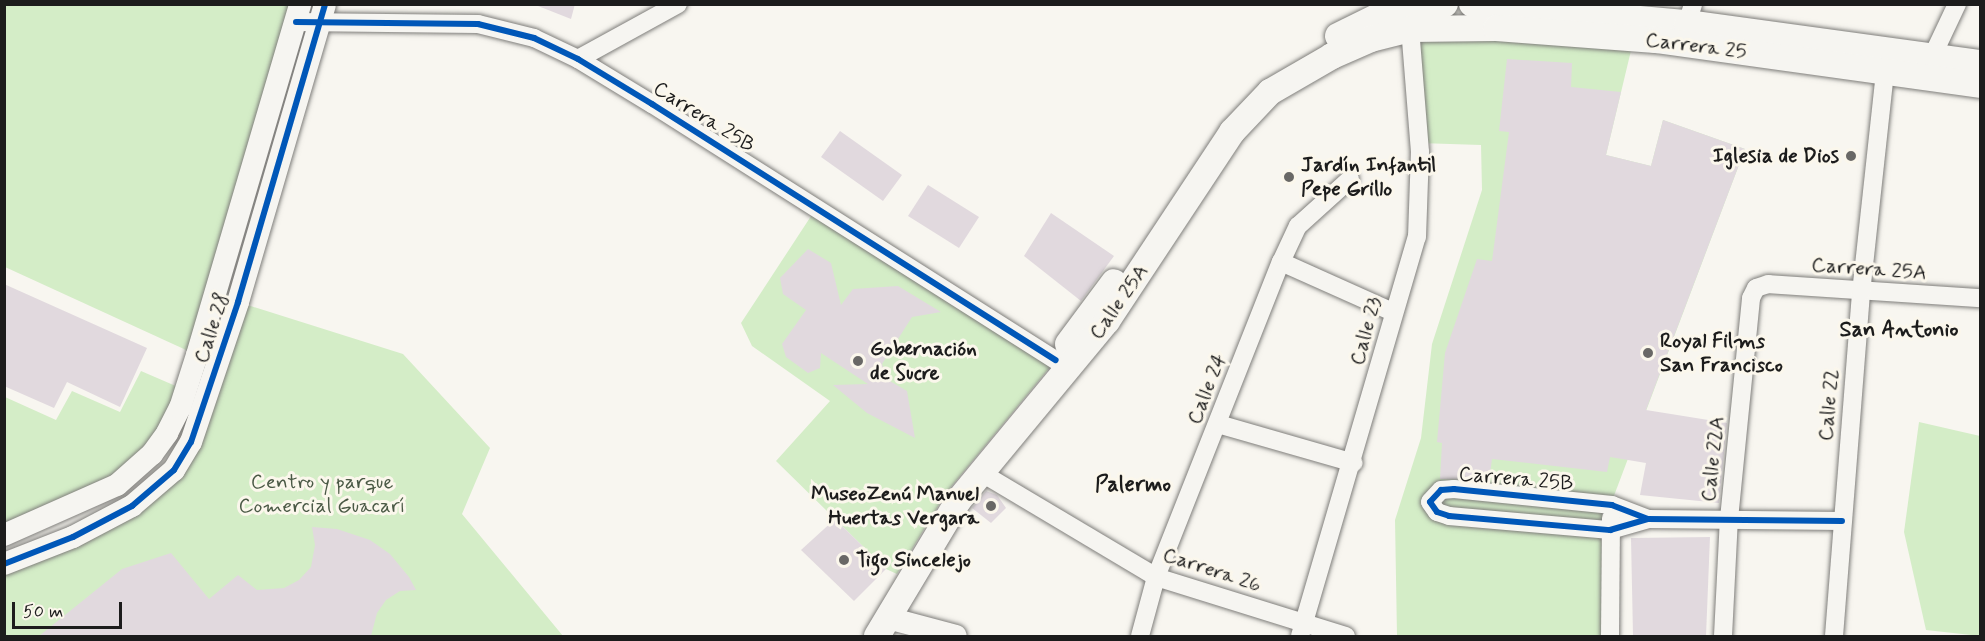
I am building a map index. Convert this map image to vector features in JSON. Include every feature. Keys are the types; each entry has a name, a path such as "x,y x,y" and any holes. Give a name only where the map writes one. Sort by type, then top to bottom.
{"main road":[{"path":"1392,12 1445,4"},
{"name":"Carrera 25","path":"1472,4 1690,14 1932,57 1980,63"},
{"name":"Calle 25A","path":"883,627 958,501 996,452 1012,439 1100,330 1249,111 1295,75 1371,39 1392,12"},
{"name":"Calle 25A","path":"859,636 945,493 1056,360 1129,262 1235,102 1284,66 1392,12"},
{"name":"Carrera 25","path":"1392,12 1496,28 1656,40 1980,86"},
{"path":"996,452 1059,370 1060,363 1056,360"}],"street":[{"path":"578,58 678,4"},
{"path":"1932,57 1957,4"},
{"name":"Calle 23","path":"1302,630 1354,463 1393,312 1417,237 1421,193 1392,12"},
{"name":"Carrera 25B","path":"298,13 478,24 526,35 578,58 1056,360"},
{"name":"Calle 28","path":"4,536 117,485 152,454 167,433 197,355 298,13"},
{"name":"Calle 28","path":"4,564 72,537 132,506 174,470 192,442 238,302 323,14"},
{"name":"Calle 22","path":"1834,636 1861,293 1885,71"},
{"name":"Calle 24","path":"1140,636 1156,577 1281,262 1298,226 1350,180"},
{"path":"1281,262 1393,312"},
{"name":"Carrera 25A","path":"1756,288 1768,284 1861,293 1980,298"},
{"name":"Calle 22A","path":"1723,636 1729,519 1751,298 1756,288"},
{"path":"1218,424 1354,463"},
{"name":"Carrera 26","path":"980,472 1156,577 1302,630 1346,636"},
{"name":"Carrera 25B","path":"1648,519 1612,505 1454,489 1441,490 1430,502 1437,512 1449,516 1610,530 1648,519 1842,521"},
{"path":"1610,636 1612,505"},
{"path":"883,627 956,636"}],"green space":[{"path":"5,5 300,5 197,355 5,267"},
{"path":"1410,29 1634,38 1606,155 1651,166 1663,120 1745,149 1612,501 1610,636 1397,636 1395,520 1421,438 1432,344 1482,190 1481,145 1419,143"},
{"path":"817,207 1056,360 946,493 897,574 886,569 776,461 830,401 752,346 741,323"},
{"name":"Centro y parque Comercial Guacarí","path":"238,302 403,354 490,448 462,514 563,636 5,636 5,564 72,537 174,470"},
{"path":"141,371 185,390 152,454 5,535 5,397 56,420 72,391 120,412"},
{"path":"1919,422 1980,436 1980,636 1926,630 1904,532"}],"building":[{"path":"533,4 575,4 571,19"},
{"path":"1507,59 1572,63 1571,87 1621,92 1606,155 1651,166 1663,120 1745,149 1646,410 1727,423 1719,503 1640,495 1646,463 1610,457 1607,472 1492,459 1489,481 1440,479 1442,443 1437,442 1445,353 1477,259 1492,261 1509,132 1499,131"},
{"path":"840,131 902,175 883,201 821,157"},
{"path":"928,185 979,217 959,248 908,216"},
{"path":"1051,213 1114,256 1081,301 1024,256"},
{"name":"Gobernación de Sucre","path":"808,249 831,263 841,305 853,289 898,286 941,312 912,317 882,364 888,380 907,391 915,438 867,413 833,385 868,384 821,353 820,368 808,373 786,357 782,344 806,310 783,294 780,278"},
{"path":"4,284 147,348 120,407 67,382 54,408 4,386"},
{"name":"MuseoZenú Manuel Huertas Vergara","path":"986,491 997,495 1006,508 991,523 972,508"},
{"name":"Tigo Sincelejo","path":"835,519 886,569 854,601 801,550"},
{"path":"312,527 337,529 370,540 390,554 409,577 416,590 400,591 386,600 377,613 371,636 39,636 122,569 171,553 209,599 238,575 257,590 284,588 299,580 311,567 315,545"},
{"path":"1710,537 1706,636 1633,636 1631,538"}],"cycle path":[{"path":"4,564 73,537 132,506 174,470 191,442 238,302 325,4"},
{"path":"296,22 478,24 534,38 578,59 652,104 1056,360"},
{"path":"1648,519 1612,505 1454,489 1441,490 1430,502 1437,512 1449,516 1610,530 1648,519 1842,521"}],"place":[{"name":"Iglesia de Dios","path":"1851,156"},
{"name":"Jardín Infantil Pepe Grillo","path":"1289,177"},
{"name":"Royal Films San Francisco","path":"1648,353"},
{"name":"Gobernación de Sucre","path":"858,361"},
{"name":"MuseoZenú Manuel Huertas Vergara","path":"991,506"},
{"name":"Tigo Sincelejo","path":"844,560"}],"district":[{"name":"San Antonio","path":"1899,331"},
{"name":"Palermo","path":"1133,486"}]}
